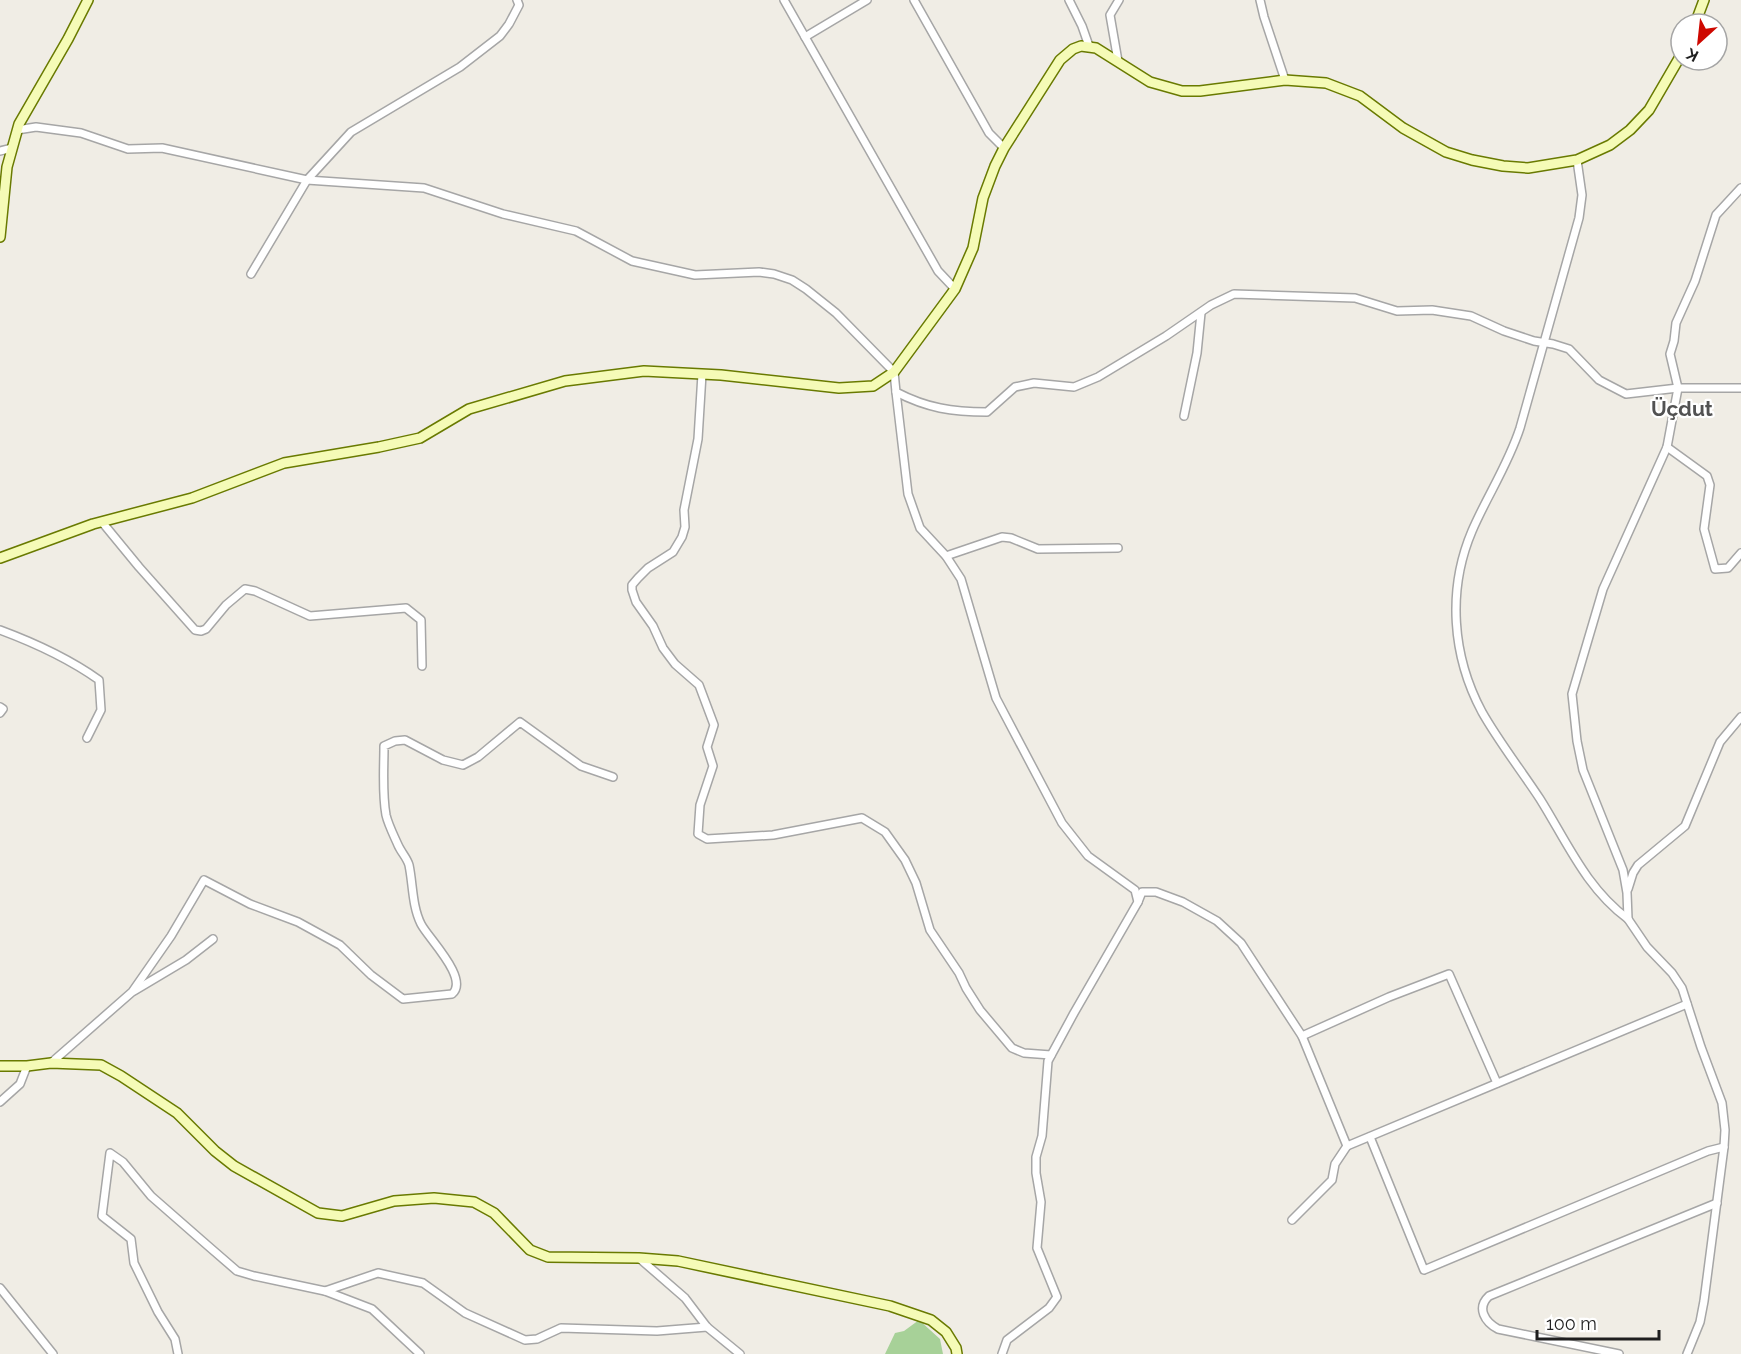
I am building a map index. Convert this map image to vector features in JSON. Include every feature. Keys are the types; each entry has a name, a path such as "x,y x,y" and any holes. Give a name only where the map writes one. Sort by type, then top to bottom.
{"street":[{"path":"0,237 7,167 19,124 88,0"},
{"path":"251,274 307,180 351,132 460,67 500,36 519,5 517,0"},
{"path":"784,0 938,270 955,289"},
{"path":"805,37 867,0"},
{"path":"914,0 989,133 1004,148"},
{"path":"1068,0 1082,26 1089,46"},
{"path":"1118,61 1110,15 1119,0"},
{"path":"1260,0 1285,80"},
{"path":"0,558 102,522 192,498 284,463 420,438 469,410 565,381 644,370 839,388 873,386 894,372 955,289 968,262 983,198 994,166 1060,60 1073,49 1089,46 1102,51 1150,82 1182,91 1200,91 1285,80 1308,80 1344,88 1360,96 1403,128 1446,152 1472,160 1528,168 1578,160 1610,145 1630,130 1649,110 1671,72"},
{"path":"17,130 36,127 81,133 128,149 162,148 307,180 424,188 503,214 576,231 632,261 682,273 708,276 759,272 792,280 823,300 894,372 908,494 920,528 946,556 961,579 996,698 1062,824 1088,856 1135,890 1138,902"},
{"path":"0,151 12,148"},
{"path":"1578,160 1582,186 1580,211 1515,444 1472,530 1463,557 1456,596 1458,637 1469,682 1483,713 1591,883 1611,906 1628,919 1647,947 1677,979 1722,1103 1724,1147 1702,1313 1687,1354"},
{"path":"1628,919 1623,870 1583,770 1572,694 1603,590 1667,447 1678,388 1670,354 1676,323 1695,281 1716,215 1741,188"},
{"path":"896,392 919,404 958,412 987,412 1015,387 1034,383 1074,387 1098,376 1234,294 1355,298 1397,311 1432,310 1471,316 1504,331 1569,349 1599,380 1626,394 1678,388 1741,388"},
{"path":"1184,416 1197,353 1201,313"},
{"path":"702,374 698,439 684,510 685,527 682,537 673,552 632,585 636,602 653,626 669,656 684,674 699,685 714,725 707,747 713,766 700,805 698,834 707,839 773,835 862,818 885,832 906,860 930,930 959,973 980,1010 1012,1048 1024,1053 1051,1055"},
{"path":"1667,447 1707,476 1710,485 1704,529 1715,569 1728,568 1741,553"},
{"path":"102,522 195,630 206,629 226,605 245,589 255,591 310,616 406,608 421,620 422,666"},
{"path":"946,556 1002,537 1011,538 1038,549 1118,548"},
{"path":"0,630 73,662 99,680 101,710 87,738"},
{"path":"0,707 3,709 0,713"},
{"path":"1627,893 1638,865 1685,826 1720,742 1741,717"},
{"path":"132,992 171,936 204,880 250,904 298,922 340,945 371,975 403,999 452,994 458,986 456,978 445,957 420,923 413,896 409,863 398,844 387,815 384,746 405,740 443,760 463,765 478,757 520,722 581,766 613,777"},
{"path":"1002,1354 1007,1340 1049,1308 1057,1297 1037,1248 1041,1202 1036,1157 1042,1136 1048,1061 1142,892 1155,892 1183,902 1217,921 1240,943 1302,1036 1347,1146"},
{"path":"51,1063 132,992 186,960 213,939"},
{"path":"1302,1036 1389,997 1449,974 1497,1083"},
{"path":"1292,1220 1332,1180 1335,1164 1347,1146 1687,1004"},
{"path":"0,1066 51,1063 101,1065 177,1113 215,1151 234,1166 318,1213 342,1216 394,1201 434,1198 474,1202 494,1213 530,1250 548,1257 639,1258 706,1265 890,1306 931,1320 946,1332 956,1347 957,1354"},
{"path":"0,1102 20,1084 27,1066"},
{"path":"1370,1137 1424,1270 1708,1151 1724,1147"},
{"path":"178,1354 174,1339 134,1263 131,1239 102,1216 110,1154 123,1162 151,1196 237,1271 325,1291 372,1309 420,1354"},
{"path":"1619,1354 1498,1329 1487,1322 1483,1305 1489,1296 1717,1203"},
{"path":"639,1258 685,1298 707,1327 740,1354"},
{"path":"325,1291 378,1273 423,1283 465,1313 525,1340 537,1339 561,1328 657,1331 707,1327"},
{"path":"0,1288 53,1354"}],"green space":[{"path":"919,1320 940,1339 943,1354 885,1354 895,1333 904,1331"}],"district":[{"name":"Üçdut","path":"1682,409"}]}
